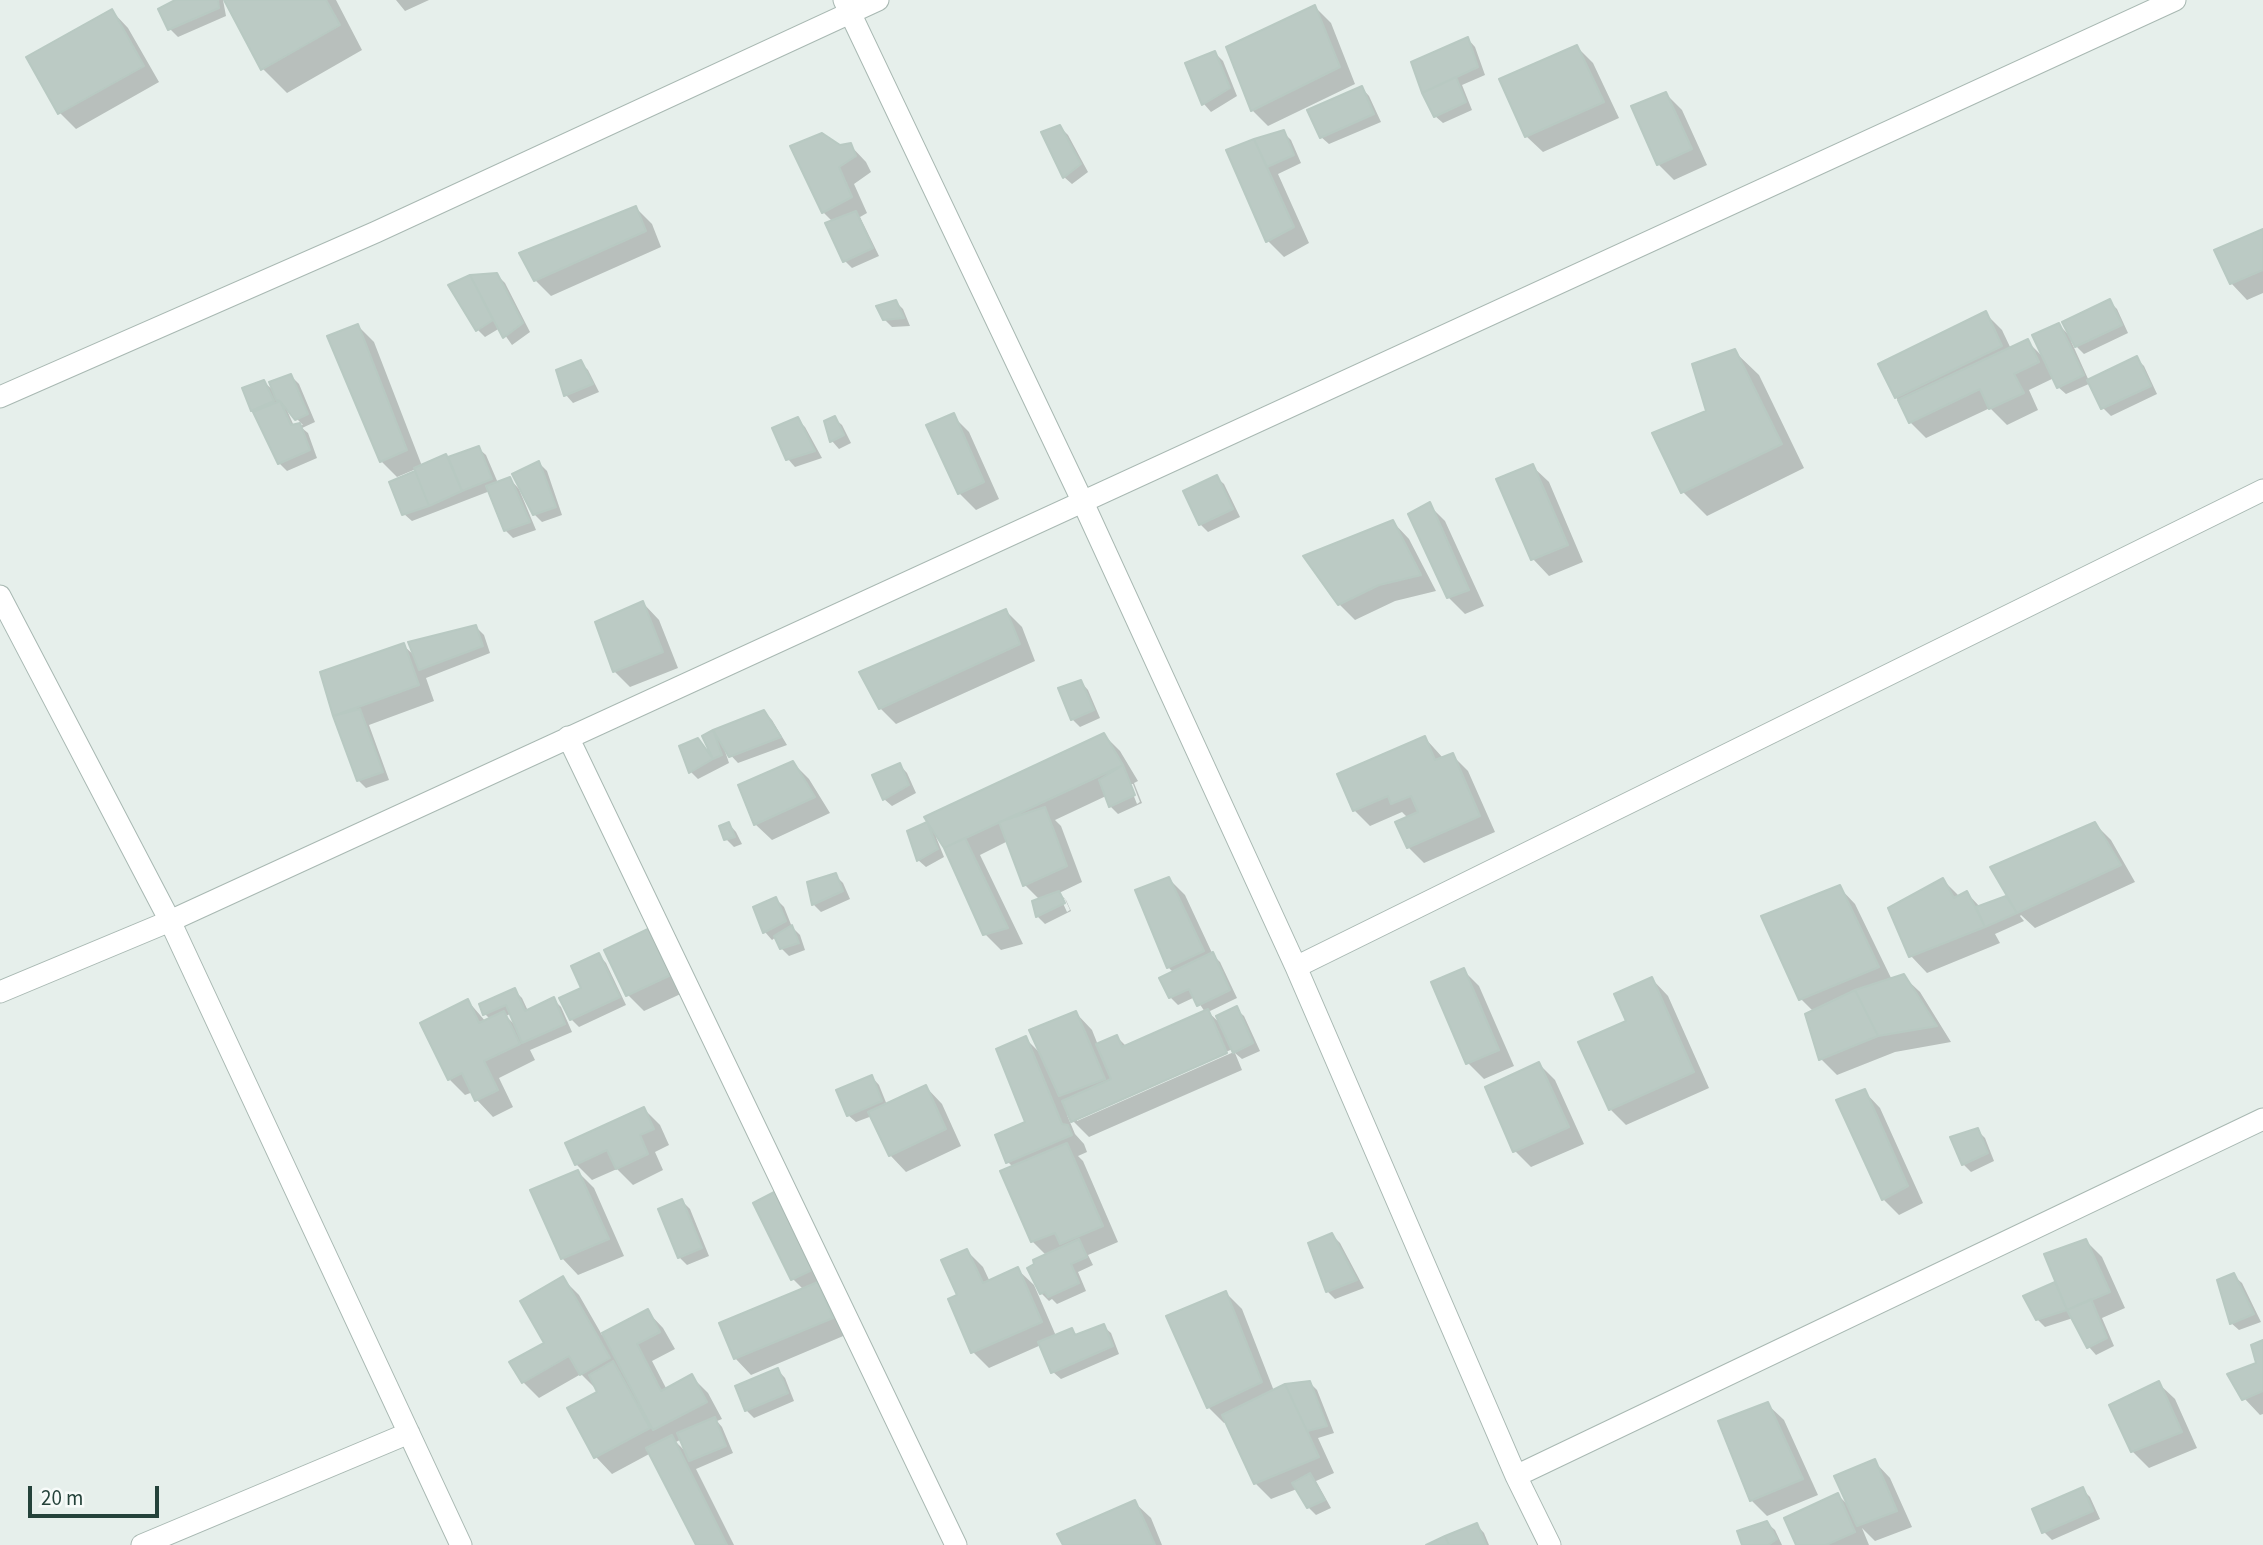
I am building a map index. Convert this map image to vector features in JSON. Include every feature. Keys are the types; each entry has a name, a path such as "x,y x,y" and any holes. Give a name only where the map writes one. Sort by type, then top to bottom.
{"street":[{"path":"0,397 376,232 847,6 878,0"},
{"path":"0,992 170,921 2175,0"},
{"path":"847,6 1082,502 1296,967 1516,1476 1550,1545"},
{"path":"1296,967 2263,490"},
{"path":"0,596 170,921 461,1545"},
{"path":"568,737 956,1545"},
{"path":"1516,1476 2263,1119"},
{"path":"142,1545 409,1433"}],"building":[{"path":"175,0 218,0 219,8 168,30 158,9"},
{"path":"224,0 326,0 340,25 261,70"},
{"path":"1315,5 1340,67 1251,111 1226,47"},
{"path":"112,9 144,66 58,114 26,57"},
{"path":"1468,37 1478,67 1422,93 1411,62"},
{"path":"1577,45 1604,102 1525,137 1499,79"},
{"path":"1215,51 1230,88 1202,105 1185,63"},
{"path":"1456,77 1466,102 1434,117 1422,93"},
{"path":"1362,86 1374,114 1320,138 1307,110"},
{"path":"1666,92 1692,149 1657,165 1631,106"},
{"path":"1060,125 1081,164 1063,178 1041,132"},
{"path":"1284,130 1294,155 1267,167 1254,139"},
{"path":"822,133 840,145 851,143 856,156 839,167 852,197 822,213 790,146"},
{"path":"1254,139 1294,227 1266,242 1226,150"},
{"path":"636,206 646,231 534,281 519,253"},
{"path":"856,211 873,248 843,262 825,223"},
{"path":"2263,229 2263,270 2230,284 2214,250"},
{"path":"497,273 523,323 503,338 470,275"},
{"path":"470,275 493,320 476,331 448,285"},
{"path":"2110,299 2122,325 2075,347 2062,322"},
{"path":"896,300 904,318 883,320 876,306"},
{"path":"1986,311 2002,346 1895,398 1878,364"},
{"path":"2059,323 2084,375 2057,388 2032,335"},
{"path":"358,324 407,450 380,462 327,336"},
{"path":"2028,339 2039,362 2014,374 2024,393 1989,409 1980,389 1909,423 1898,400"},
{"path":"1735,349 1782,444 1681,493 1652,433 1706,411 1692,364"},
{"path":"2137,356 2151,386 2101,409 2087,380"},
{"path":"581,360 593,384 564,396 556,370"},
{"path":"291,374 308,414 295,420 280,401 276,400 269,382"},
{"path":"264,380 274,401 251,411 242,388"},
{"path":"280,401 291,425 300,423 310,450 278,464 253,412"},
{"path":"954,413 984,482 958,494 926,425"},
{"path":"835,416 844,435 830,442 824,421"},
{"path":"798,417 815,451 786,460 772,428"},
{"path":"479,446 492,479 462,491 448,457"},
{"path":"446,454 462,491 429,506 414,468"},
{"path":"539,461 556,507 533,515 512,474"},
{"path":"1533,464 1568,545 1531,560 1496,479"},
{"path":"415,471 429,506 402,515 389,482"},
{"path":"1217,475 1233,509 1199,525 1183,491"},
{"path":"510,477 530,522 504,531 486,486"},
{"path":"1430,502 1469,590 1447,598 1408,514"},
{"path":"1393,520 1421,575 1379,585 1338,605 1303,556"},
{"path":"643,601 663,652 613,672 595,622"},
{"path":"1006,609 1020,644 879,709 859,672"},
{"path":"476,625 483,646 419,670 408,642"},
{"path":"404,643 419,685 333,716 320,672"},
{"path":"1081,680 1094,710 1071,720 1058,688"},
{"path":"360,709 383,772 357,781 333,716"},
{"path":"764,710 781,737 729,757 713,730"},
{"path":"713,730 722,755 713,759 702,736"},
{"path":"1104,733 1123,765 944,848 924,817"},
{"path":"1425,736 1435,760 1453,753 1480,816 1407,848 1395,822 1418,812 1411,796 1391,804 1388,796 1353,811 1337,774"},
{"path":"698,738 713,759 689,773 679,746"},
{"path":"793,761 815,797 754,825 738,785"},
{"path":"900,763 909,785 883,800 872,775"},
{"path":"1123,765 1135,795 1109,807 1099,780"},
{"path":"1045,807 1067,866 1023,886 999,822"},
{"path":"729,822 735,837 724,840 719,826"},
{"path":"927,822 938,849 917,861 907,831"},
{"path":"2095,822 2121,865 2017,913 1990,867"},
{"path":"965,838 1008,928 983,935 944,848"},
{"path":"836,873 843,891 812,905 807,882"},
{"path":"1169,877 1204,951 1167,968 1135,890"},
{"path":"1943,878 1954,898 1967,891 1985,927 1909,957 1888,908"},
{"path":"1840,885 1879,967 1799,1000 1761,916"},
{"path":"1059,891 1065,903 1036,917 1032,901"},
{"path":"2006,896 2017,913 1985,927 1976,907"},
{"path":"776,897 786,921 763,933 753,907"},
{"path":"792,925 799,943 780,949 774,936"},
{"path":"650,928 673,974 626,996 604,950"},
{"path":"1213,952 1230,990 1197,1006 1189,989 1169,998 1159,978"},
{"path":"599,953 620,997 570,1020 559,998 581,988 571,966"},
{"path":"1464,968 1499,1050 1466,1064 1431,982"},
{"path":"1904,974 1937,1026 1878,1036 1855,990"},
{"path":"1652,977 1694,1072 1609,1110 1578,1042 1626,1021 1614,994"},
{"path":"515,988 525,1011 554,997 565,1024 522,1043 506,1005 483,1015 479,1004"},
{"path":"1855,990 1878,1036 1819,1060 1805,1014"},
{"path":"468,999 479,1023 504,1011 520,1044 484,1061 498,1090 475,1101 462,1073 448,1080 420,1023"},
{"path":"1237,1006 1253,1043 1233,1053 1216,1016"},
{"path":"1208,1009 1227,1053 1071,1122 1062,1101 1111,1079 1096,1044 1117,1035 1122,1047"},
{"path":"1076,1011 1105,1079 1059,1096 1029,1030"},
{"path":"1026,1036 1062,1124 1068,1125 1072,1135 1006,1163 995,1135 1025,1122 996,1049"},
{"path":"1539,1062 1569,1127 1513,1152 1485,1087"},
{"path":"872,1075 882,1101 847,1116 836,1090"},
{"path":"926,1085 946,1129 889,1156 868,1112"},
{"path":"1865,1089 1908,1186 1882,1200 1836,1100"},
{"path":"644,1107 654,1129 640,1135 648,1154 616,1169 607,1150 575,1165 565,1143"},
{"path":"1978,1128 1988,1153 1962,1165 1950,1137"},
{"path":"1067,1143 1103,1226 1060,1244 1055,1233 1031,1242 1000,1171"},
{"path":"578,1170 609,1239 561,1259 530,1190"},
{"path":"780,1189 818,1267 791,1280 753,1203"},
{"path":"682,1199 702,1248 678,1258 658,1209"},
{"path":"1332,1233 1357,1280 1326,1292 1308,1243"},
{"path":"1079,1239 1087,1257 1071,1264 1079,1283 1048,1297 1045,1292 1040,1294 1027,1268 1034,1264 1033,1260"},
{"path":"2086,1239 2110,1292 2067,1310 2044,1254"},
{"path":"967,1249 983,1283 1018,1267 1042,1322 971,1353 948,1299 957,1295 941,1260"},
{"path":"2234,1273 2254,1314 2230,1324 2217,1280"},
{"path":"563,1276 610,1358 580,1375 569,1356 522,1383 509,1362 544,1343 520,1301"},
{"path":"818,1282 833,1318 734,1359 719,1323"},
{"path":"2055,1282 2067,1310 2036,1320 2023,1296"},
{"path":"1226,1291 1262,1382 1207,1408 1166,1316"},
{"path":"2091,1299 2107,1338 2087,1348 2067,1310"},
{"path":"648,1309 660,1332 637,1344 661,1391 692,1374 707,1402 653,1430 602,1333"},
{"path":"1104,1324 1113,1346 1051,1373 1038,1342 1072,1328 1075,1335"},
{"path":"2263,1340 2263,1391 2242,1400 2227,1374 2256,1363 2251,1345"},
{"path":"613,1361 650,1428 594,1458 567,1408 597,1392 589,1375"},
{"path":"778,1368 788,1393 745,1411 735,1386"},
{"path":"1310,1381 1327,1426 1307,1431 1285,1384"},
{"path":"2159,1381 2182,1432 2131,1452 2109,1405"},
{"path":"1285,1384 1319,1457 1254,1484 1222,1415"},
{"path":"1768,1402 1803,1479 1750,1501 1718,1421"},
{"path":"715,1417 726,1446 689,1461 677,1433"},
{"path":"672,1435 727,1545 696,1545 646,1448"},
{"path":"1875,1459 1897,1511 1857,1526 1834,1476"},
{"path":"1310,1473 1325,1500 1307,1508 1292,1483"},
{"path":"2083,1487 2093,1511 2042,1533 2032,1509"},
{"path":"1838,1493 1855,1532 1826,1545 1796,1545 1784,1518"},
{"path":"1135,1500 1155,1545 1063,1545 1057,1534"},
{"path":"1767,1521 1777,1539 1768,1545 1742,1545 1737,1531"},
{"path":"1477,1523 1486,1545 1449,1545 1445,1536"},
{"path":"1445,1536 1449,1545 1426,1545"}]}
